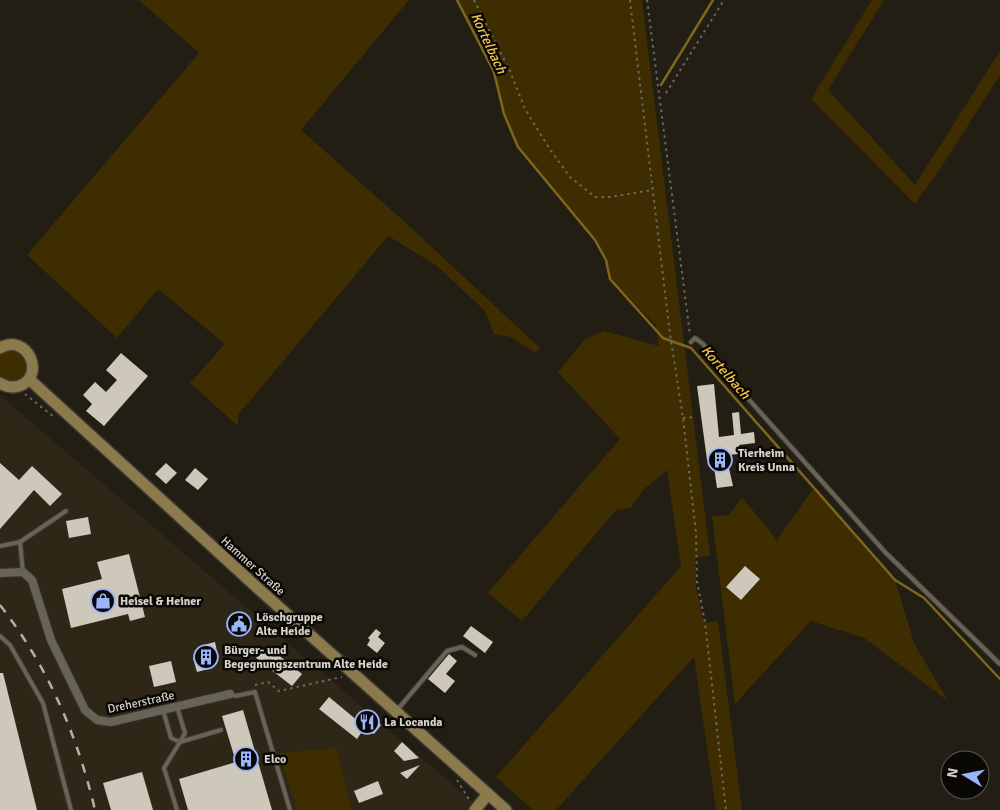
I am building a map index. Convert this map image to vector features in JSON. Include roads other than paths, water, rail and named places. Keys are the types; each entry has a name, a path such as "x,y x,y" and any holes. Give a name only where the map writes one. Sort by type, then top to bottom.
{"main road":[{"path":"0,348 16,344 28,352 33,365 29,379 22,385 13,387 0,383"},
{"name":"Hammer Straße","path":"29,379 395,712 506,810"},
{"path":"475,810 488,794"}],"street":[{"path":"0,573 8,570 23,572"},
{"name":"Dreherstraße","path":"23,572 32,580 51,640 85,710 97,720 111,722 230,694"}],"lane":[{"path":"691,342 695,338 703,344 719,366 885,552 1000,664"},
{"path":"0,546 20,542 66,512"},
{"path":"20,542 23,572"},
{"path":"0,636 10,645 42,703 71,810"},
{"path":"395,712 448,650 462,647 475,655"},
{"path":"230,694 235,696 255,692 290,810"},
{"path":"177,706 185,733 164,768 177,810"},
{"path":"163,710 170,738 180,742 221,730"}],"waterway":[{"name":"Kortelbach","path":"457,0 494,72 504,114 518,147 595,240 606,260 610,279 663,338 691,348 895,580 924,598 1000,679"},
{"path":"661,85 713,0"}],"railway":[{"path":"0,605 33,652 59,702 70,728 95,810"}],"place":[{"name":"Tierheim Kreis Unna","path":"720,460"},
{"name":"Heisel & Heiner","path":"103,601"},
{"name":"Löschgruppe Alte Heide","path":"239,624"},
{"name":"Bürger- und Begegnungszentrum Alte Heide","path":"206,657"},
{"name":"La Locanda","path":"367,722"},
{"name":"Elco","path":"246,759"}]}
